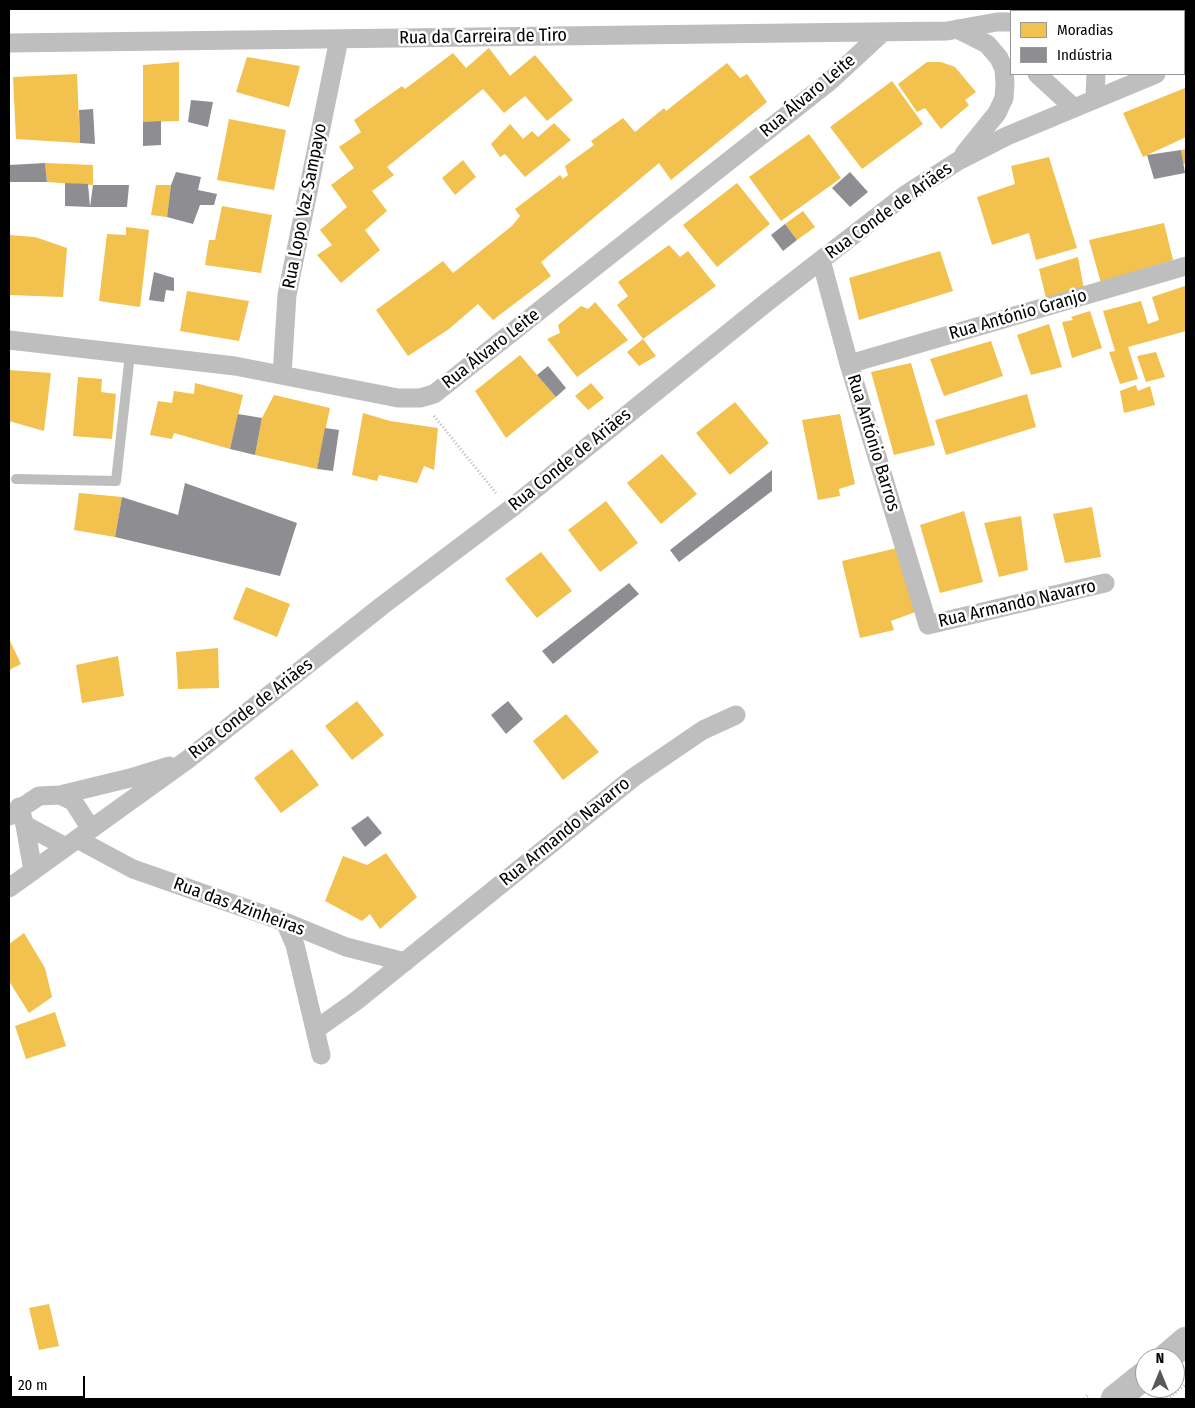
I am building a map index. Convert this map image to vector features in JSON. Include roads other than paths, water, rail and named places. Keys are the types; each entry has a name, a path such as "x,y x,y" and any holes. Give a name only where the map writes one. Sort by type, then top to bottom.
{"main road":[{"path":"1115,1399 1135,1383"}],"street":[{"name":"Rua da Carreira de Tiro","path":"9,43 947,31 997,22 1010,22"},
{"path":"958,29 987,44 1010,53"},
{"name":"Rua Álvaro Leite","path":"9,340 235,366 398,398 420,398 434,394 830,81 883,32"},
{"name":"Rua Lopo Vaz Sampayo","path":"282,375 287,295 339,39"},
{"path":"958,161 987,127 1004,98 1004,70 999,58 987,44"},
{"path":"1038,75 1074,107"},
{"path":"1095,98 1096,75"},
{"name":"Rua Conde de Ariães","path":"9,888 187,760 383,605 509,510 905,195 958,161 1007,136 1153,75"},
{"name":"Rua António Barros","path":"821,260 849,364 928,625"},
{"name":"Rua António Granjo","path":"849,364 1186,266"},
{"name":"Rua Armando Navarro","path":"928,625 1105,583"},
{"name":"Rua Armando Navarro","path":"315,1030 356,1001 634,777 703,730 736,716"},
{"path":"33,870 25,825 12,809 39,796 60,795 130,778 187,760"},
{"path":"60,795 73,801 78,838"},
{"name":"Rua das Azinheiras","path":"25,825 78,838 133,869 285,922 346,947 405,962"},
{"path":"285,922 295,945 321,1055"}],"lane":[{"path":"16,479 116,481 130,354"}]}
